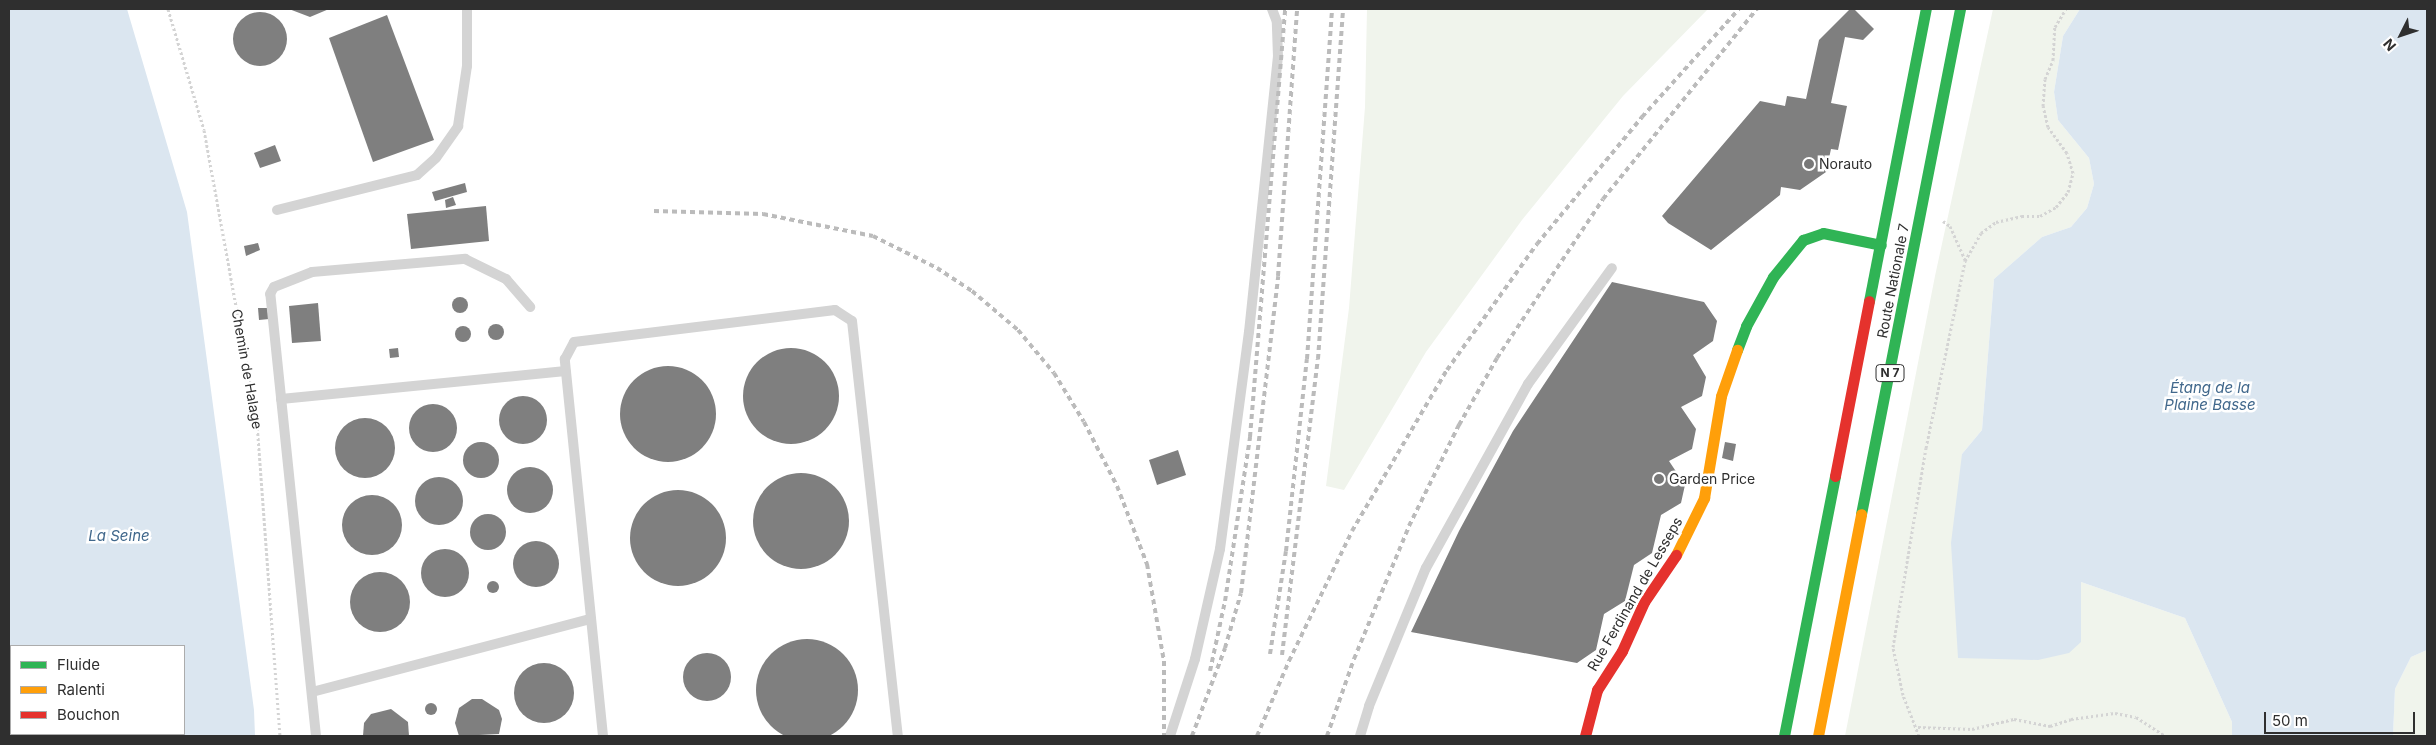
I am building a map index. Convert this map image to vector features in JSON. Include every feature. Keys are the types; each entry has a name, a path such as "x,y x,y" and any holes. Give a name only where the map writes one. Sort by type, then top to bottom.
{"main road":[{"name":"Route Nationale 7","path":"1784,736 1926,9"},
{"name":"Route Nationale 7","path":"1818,736 1960,9"},
{"name":"Rue Ferdinand de Lesseps","path":"1585,736 1597,690 1622,651 1644,602 1685,541 1704,498 1721,396 1746,326 1773,277 1803,240 1823,234 1881,245"}],"lane":[{"path":"276,210 417,175 436,158 458,126 467,66 467,9"},
{"path":"1272,9 1278,22"},
{"path":"1170,736 1196,659 1220,549 1249,332 1278,57 1278,9"},
{"path":"316,736 270,294 274,287 312,272 465,259 506,279 530,307"},
{"path":"1360,736 1369,706 1426,568 1528,384 1612,268"},
{"path":"603,736 565,359 574,342 835,310 852,321 898,736"},
{"path":"281,399 566,371"},
{"path":"312,692 591,619"}],"path":[{"name":"Chemin de Halage","path":"168,9 204,130 257,423 280,736"},
{"path":"1919,736 1918,726 1903,695 1893,647 1926,448 1965,261 1982,233 1996,222 2022,216 2040,216 2056,207 2068,192 2073,173 2067,153 2048,127 2043,106 2045,79 2053,60 2054,27 2066,9"},
{"path":"1937,217 1950,226 1965,261"},
{"path":"1918,726 1972,729 2014,719 2050,726 2071,720 2115,714 2136,717 2165,736"}],"shaded area":[{"path":"1367,9 1708,9 1623,96 1522,220 1426,352 1344,490 1326,486 1349,308 1365,107"},
{"path":"1993,9 2080,9 2063,36 2054,92 2058,120 2089,158 2094,184 2087,208 2071,227 2042,237 1994,279 1982,430 1962,454 2081,642 2081,582 2185,618 2232,722 2232,736 1845,736 1935,276"},
{"path":"2427,650 2427,736 2393,736 2395,689 2411,657"}],"water":[{"name":"La Seine","path":"9,9 127,9 187,212 254,710 255,736 9,736"},
{"name":"Étang de la Plaine Basse","path":"2080,9 2427,9 2427,650 2411,657 2395,689 2393,736 2232,736 2232,722 2185,618 2081,582 2081,642 2069,653 2038,660 1958,658 1951,543 1962,454 1982,430 1994,279 2042,237 2071,227 2087,208 2094,184 2089,158 2058,120 2054,92 2063,36"}],"building":[{"path":"289,9 329,9 310,17"},
{"path":"1850,9 1854,9 1874,29 1863,40 1845,37 1831,103 1847,106 1838,150 1831,149 1826,172 1800,190 1781,187 1780,195 1711,250 1668,223 1662,216 1760,101 1785,106 1787,96 1806,99 1819,40"},
{"path":"255,12 265,12 275,16 283,24 287,39 283,54 275,62 265,66 255,66 245,62 237,54 233,44 233,34 237,24 245,16"},
{"path":"387,15 434,140 373,162 329,38"},
{"path":"275,145 281,161 260,168 254,153"},
{"path":"465,183 467,192 435,201 432,192"},
{"path":"453,197 456,205 446,208 445,200"},
{"path":"486,206 489,241 411,249 407,214"},
{"path":"258,243 260,250 246,256 244,246"},
{"path":"1612,282 1704,302 1717,321 1713,341 1693,355 1706,377 1702,396 1681,407 1696,429 1692,449 1669,461 1685,485 1681,503 1661,515 1652,553 1634,565 1625,601 1604,614 1596,650 1577,663 1411,632 1459,531 1513,431"},
{"path":"460,297 466,299 468,305 466,311 460,313 454,311 452,305 454,299"},
{"path":"318,303 321,341 292,343 289,306"},
{"path":"258,308 267,308 269,319 259,320"},
{"path":"493,324 499,324 504,329 502,338 493,340 488,335 488,329"},
{"path":"463,326 469,328 471,334 469,340 463,342 457,340 455,334 457,328"},
{"path":"398,348 399,357 390,358 389,349"},
{"path":"791,348 809,352 825,362 835,378 839,396 835,414 825,430 809,440 791,444 773,440 757,430 747,414 743,396 747,378 757,362 773,352"},
{"path":"668,366 686,370 702,380 712,396 716,414 712,432 702,448 686,458 668,462 650,458 634,448 624,432 620,414 624,396 634,380 650,370"},
{"path":"523,396 532,398 540,403 545,411 547,420 545,429 540,437 532,442 523,444 514,442 506,437 501,429 499,420 501,411 506,403 514,398"},
{"path":"428,404 438,404 450,411 457,423 457,433 450,445 438,452 428,452 420,448 413,441 409,433 409,423 413,415 420,408"},
{"path":"365,418 381,423 386,427 390,432 395,448 390,464 386,469 381,473 365,478 349,473 344,469 340,464 335,448 340,432 344,427 349,423"},
{"path":"481,442 488,443 494,447 498,453 498,467 494,473 488,477 481,478 474,477 468,473 464,467 463,460 464,453 468,447 474,443"},
{"path":"1725,442 1736,444 1733,461 1722,458"},
{"path":"1178,450 1186,475 1157,485 1149,460"},
{"path":"535,467 539,468 549,477 552,481 552,499 543,509 535,513 525,513 517,509 508,499 507,485 511,477 521,468"},
{"path":"801,473 819,477 835,487 845,503 849,521 845,539 835,555 819,565 801,569 783,565 767,555 757,539 753,521 757,503 767,487 783,477"},
{"path":"439,477 448,479 456,484 461,492 463,501 461,510 456,518 448,523 439,525 430,523 422,518 417,510 415,501 417,492 422,484 430,479"},
{"path":"678,490 696,494 712,504 722,520 726,538 722,556 712,572 696,582 678,586 660,582 644,572 634,556 630,538 634,520 644,504 660,494"},
{"path":"372,495 388,500 393,504 397,509 402,525 397,541 393,546 388,550 372,555 356,550 351,546 347,541 342,525 347,509 351,504 356,500"},
{"path":"488,514 500,520 506,532 500,544 488,550 476,544 470,532 476,520"},
{"path":"541,541 553,547 558,555 558,573 553,581 545,586 531,587 519,581 514,573 513,559 519,547 527,542"},
{"path":"440,549 450,549 459,553 465,559 469,573 465,587 459,593 450,597 440,597 431,593 425,587 421,578 421,568 425,559 431,553"},
{"path":"380,572 396,577 401,581 405,586 410,602 405,618 401,623 396,627 380,632 364,627 359,623 355,618 350,602 355,586 359,581 364,577"},
{"path":"491,581 495,581 499,587 495,593 491,593 487,589 487,585"},
{"path":"807,639 817,640 836,647 850,661 857,680 857,700 850,719 836,733 817,740 807,741 797,740 778,733 764,719 757,700 756,690 757,680 764,661 778,647 797,640"},
{"path":"707,653 716,655 724,660 729,668 731,677 729,686 724,694 716,699 707,701 698,699 690,694 685,686 683,677 685,668 690,660 698,655"},
{"path":"538,663 550,663 561,668 569,676 574,687 572,705 561,718 550,723 538,723 527,718 519,710 514,699 514,687 519,676 527,668"},
{"path":"472,699 482,699 499,710 502,719 499,734 459,736 455,723 459,708"},
{"path":"429,703 433,703 437,709 433,715 429,715 425,711 425,707"},
{"path":"391,709 408,722 409,736 363,736 364,723 371,714"}],"railway":[{"path":"1210,671 1225,601 1250,437 1285,9"},
{"path":"1192,736 1225,648 1241,593 1278,276 1297,9"},
{"path":"1270,654 1286,551 1307,359 1332,9"},
{"path":"1282,655 1318,359 1343,9"},
{"path":"1257,736 1289,661 1352,531 1447,370 1537,244 1642,117 1739,9"},
{"path":"1327,736 1354,659 1409,526 1459,425 1497,358 1603,199 1757,9"},
{"path":"654,211 763,214 873,236 937,268 972,291 1018,330 1054,373 1084,422 1117,486 1147,564 1164,661 1164,736"}],"traffic: fast":[{"path":"1869,301 1926,9"},
{"path":"1861,514 1960,9"},
{"path":"1737,350 1746,326 1773,277 1803,240 1823,233 1881,245"},
{"path":"1784,736 1835,476"}],"traffic: slow":[{"path":"1676,555 1704,498 1721,396 1737,350"},
{"path":"1818,736 1861,514"}],"traffic: jam":[{"path":"1835,476 1869,301"},
{"path":"1585,736 1597,690 1622,651 1644,602 1676,555"}],"place":[{"name":"Norauto","path":"1809,164"},
{"name":"Garden Price","path":"1659,479"}]}
